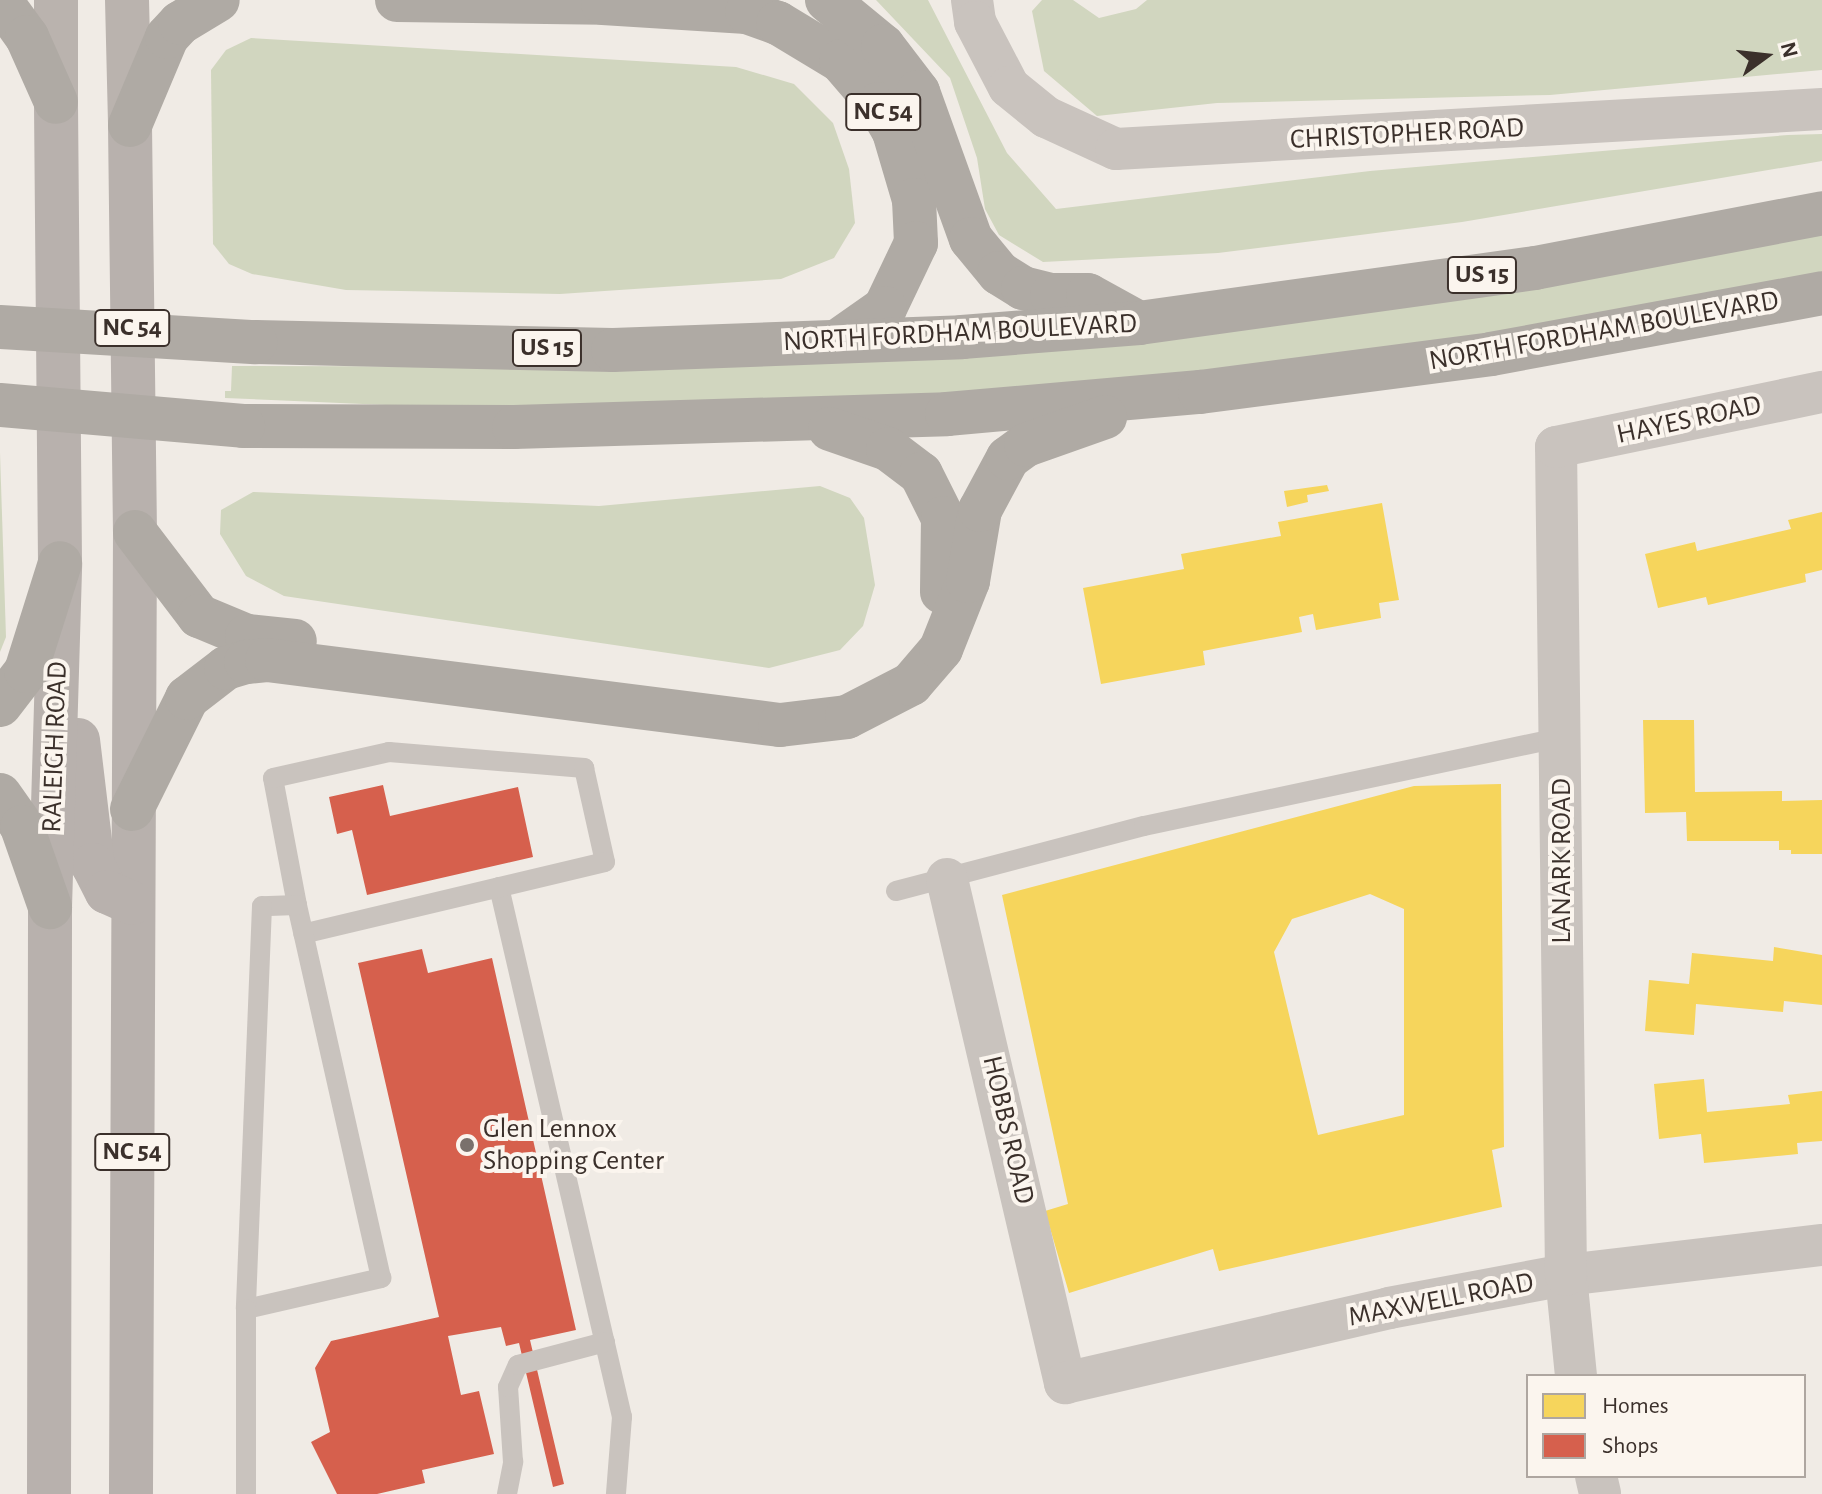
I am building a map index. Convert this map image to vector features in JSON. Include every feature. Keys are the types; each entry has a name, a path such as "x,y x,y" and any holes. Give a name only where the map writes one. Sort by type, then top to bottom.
{"highway":[{"path":"0,0 27,37 56,102"},
{"name":"NC 54","path":"130,125 167,37 198,10 218,0"},
{"name":"NC 54","path":"397,0 734,10 778,23 841,61 878,104 894,132 914,200 916,243 885,308 838,341"},
{"path":"827,0 883,46 918,92 971,239 999,273 1023,288 1052,295 1088,295 1139,323"},
{"name":"NORTH FORDHAM BOULEVARD","path":"0,327 256,342 613,350 838,341 1139,323 1535,268 1822,213"},
{"name":"NORTH FORDHAM BOULEVARD","path":"0,405 243,426 809,421 1200,392 1595,337 1822,293"},
{"path":"132,809 187,698 226,668 246,662 283,662 780,725 829,723 860,712 911,684 941,649 968,581 980,510 1008,458 1079,424 1200,392"},
{"path":"135,532 199,616 247,636 800,697 873,678 903,655 933,613 943,590 946,554 943,518 921,474 888,449 809,421"},
{"path":"0,705 26,671 60,563"},
{"path":"0,795 22,827 50,907"}],"main road":[{"name":"RALEIGH ROAD","path":"49,1494 50,907 60,563 56,0"},
{"path":"127,0 130,125"},
{"name":"NC 54","path":"130,125 135,532 131,1494"},
{"path":"60,563 90,856 107,892 132,903"}],"street":[{"name":"CHRISTOPHER ROAD","path":"972,0 975,22 1009,87 1058,124 1116,149 1822,109"},
{"name":"HAYES ROAD","path":"1556,447 1822,392"},
{"name":"LANARK ROAD","path":"1556,447 1566,1275 1576,1374"},
{"name":"HOBBS ROAD","path":"947,879 1065,1383"},
{"name":"MAXWELL ROAD","path":"1065,1383 1389,1308 1566,1275 1822,1245"}],"lane":[{"path":"896,891 1144,826 1561,737"},
{"path":"246,1309 381,1278 303,934 273,778 389,752 584,768 605,862 303,934"},
{"path":"499,887 622,1417 616,1494"},
{"path":"246,1494 246,1309 262,906 297,905"},
{"path":"507,1494 513,1462 511,1376 518,1365 605,1342"}],"green space":[{"path":"876,0 928,0 1007,153 1056,209 1370,171 1788,135 1822,134 1822,161 1462,222 1218,253 1043,262 999,235 985,209 977,158 950,78"},
{"path":"1042,0 1073,0 1099,18 1136,9 1147,0 1822,0 1822,70 1550,95 1217,103 1097,116 1044,71 1032,11"},
{"path":"251,38 736,67 794,84 833,123 849,169 855,223 834,258 781,279 560,294 346,290 252,274 229,264 213,244 211,70 226,50"},
{"path":"1822,232 1822,272 1452,340 1112,382 862,399 478,409 225,398 225,391 231,391 232,366 642,367"},
{"path":"0,453 6,637 0,652"},
{"path":"820,486 850,498 864,518 875,585 863,626 840,650 769,668 284,596 246,576 220,534 221,510 253,492 599,506"}],"building: Homes":[{"path":"1327,485 1329,491 1307,495 1308,502 1287,507 1284,491"},
{"path":"1382,503 1399,600 1379,603 1381,618 1316,630 1313,614 1299,617 1302,632 1203,651 1205,665 1101,684 1083,588 1184,569 1181,554 1281,536 1278,522"},
{"path":"1822,512 1822,570 1805,574 1806,582 1708,605 1706,597 1658,608 1645,554 1695,542 1697,551 1791,529 1788,520"},
{"path":"1643,720 1694,720 1695,792 1782,791 1782,801 1822,800 1822,854 1791,854 1791,850 1779,850 1779,841 1687,841 1686,812 1645,813"},
{"path":"1501,784 1504,1147 1492,1150 1502,1207 1219,1271 1213,1249 1069,1293 1045,1211 1068,1204 1002,895 1414,786","holes":["1370,894 1404,909 1404,1115 1318,1135 1274,952 1292,919"]},
{"path":"1774,947 1822,955 1822,1005 1784,1001 1783,1012 1696,1004 1694,1035 1645,1031 1649,980 1689,984 1692,953 1773,961"},
{"path":"1704,1079 1707,1112 1790,1104 1788,1095 1822,1091 1822,1141 1797,1143 1798,1154 1704,1163 1701,1134 1659,1139 1654,1084"}],"building: Shops":[{"path":"383,785 390,816 518,787 533,857 367,895 352,830 337,834 329,797"},
{"name":"Glen Lennox Shopping Center","path":"422,949 428,973 492,958 576,1330 530,1340 564,1484 553,1487 519,1343 506,1346 501,1327 448,1336 461,1395 479,1391 494,1454 422,1470 425,1483 377,1494 337,1494 311,1442 330,1432 315,1368 331,1341 439,1317 358,963"}],"place":[{"name":"Glen Lennox Shopping Center","path":"467,1145"}]}
